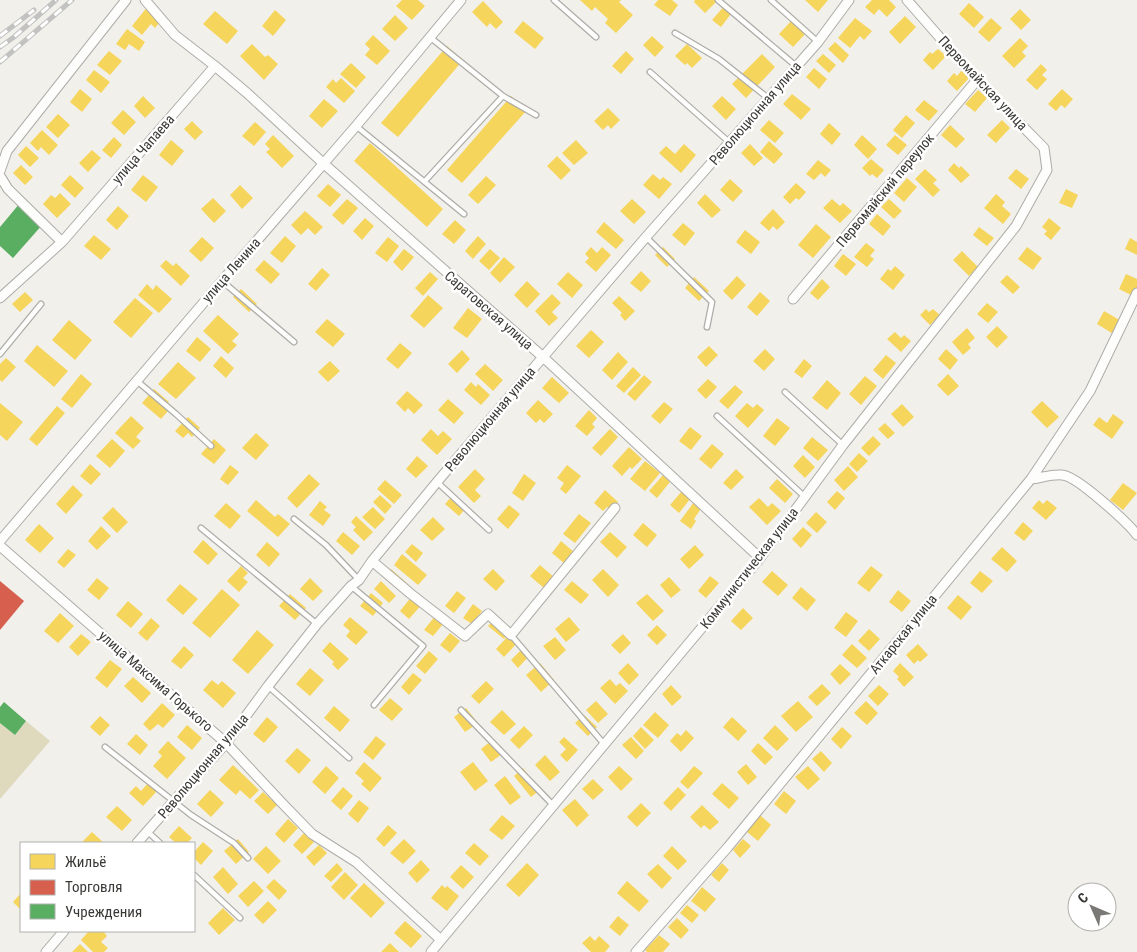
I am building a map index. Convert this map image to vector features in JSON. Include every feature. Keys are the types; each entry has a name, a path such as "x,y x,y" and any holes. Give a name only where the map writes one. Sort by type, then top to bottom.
{"street":[{"path":"0,171 7,151 126,0"},
{"path":"145,0 175,35 215,66"},
{"name":"улица Ленина","path":"0,540 356,126 461,0"},
{"name":"Революционная улица","path":"138,842 226,743 317,624 351,586 359,580 372,561 437,482 646,237 818,42 849,0"},
{"name":"Первомайская улица","path":"907,0 977,80 1044,148 1048,170"},
{"name":"Саратовская улица","path":"215,66 543,357 760,558"},
{"name":"улица Чапаева","path":"0,298 62,242 215,66"},
{"name":"Первомайский переулок","path":"793,299 977,80"},
{"name":"Коммунистическая улица","path":"431,952 760,558 843,444 1016,226 1048,170"},
{"path":"0,176 8,189 62,242"},
{"name":"Аткарская улица","path":"636,952 728,847 1031,479 1090,391 1137,293"},
{"path":"1031,479 1063,474 1087,488 1131,527 1137,535"},
{"path":"372,561 465,636 488,614 511,635 615,508"},
{"name":"улица Максима Горького","path":"0,546 226,743 312,834 356,862 441,940"},
{"path":"46,952 63,932"}],"lane":[{"path":"554,0 596,37"},
{"path":"718,0 796,66"},
{"path":"771,0 818,42"},
{"path":"675,33 719,59 768,98"},
{"path":"431,38 503,96 536,115"},
{"path":"650,72 729,142"},
{"path":"425,181 503,96"},
{"path":"356,126 464,214"},
{"path":"646,237 712,302 707,327"},
{"path":"222,281 294,342"},
{"path":"0,354 41,304"},
{"path":"137,381 211,446"},
{"path":"785,392 843,444"},
{"path":"717,416 805,497"},
{"path":"437,482 489,530"},
{"path":"294,519 326,545 359,580"},
{"path":"201,528 317,624"},
{"path":"351,586 423,646 374,704"},
{"path":"511,635 604,744"},
{"path":"268,686 349,758"},
{"path":"461,710 553,805"},
{"path":"105,747 191,815 234,842 248,858"},
{"path":"147,831 159,842"},
{"path":"195,876 240,918"}],"shaded area":[{"path":"26,721 50,741 0,799 0,723 15,735"}],"building: Жильё":[{"path":"402,0 418,0 425,6 412,20 396,6"},
{"path":"580,0 621,0 619,2 633,15 616,33 605,23 608,19 595,7 592,11"},
{"path":"658,0 672,0 678,5 670,16 654,5"},
{"path":"695,0 718,0 705,13 694,2"},
{"path":"805,0 828,0 818,12"},
{"path":"872,0 889,0 896,7 887,17 879,9 874,15 865,7"},
{"path":"483,1 503,22 496,29 490,23 487,27 472,12"},
{"path":"969,3 984,17 974,28 959,14"},
{"path":"726,4 734,10 721,27 712,20"},
{"path":"148,6 163,18 155,28 151,24 142,35 132,26"},
{"path":"1020,9 1031,20 1021,30 1010,19"},
{"path":"275,10 286,20 273,36 262,26"},
{"path":"215,11 238,31 227,44 203,24"},
{"path":"395,15 408,28 395,41 382,29"},
{"path":"905,16 916,27 900,44 889,32"},
{"path":"855,18 872,31 864,40 860,36 850,48 838,38"},
{"path":"991,18 1002,28 989,42 978,32"},
{"path":"793,19 807,32 793,47 779,34"},
{"path":"523,21 544,38 535,49 514,32"},
{"path":"127,29 145,42 139,51 129,44 125,50 116,44"},
{"path":"373,35 390,51 377,65 365,55 370,49 365,44"},
{"path":"652,36 664,47 655,57 643,45"},
{"path":"1020,38 1028,46 1022,52 1026,56 1014,68 1002,56"},
{"path":"835,42 849,55 843,63 828,49"},
{"path":"252,44 265,57 268,55 278,64 264,80 240,56"},
{"path":"687,44 702,58 692,68 687,63 685,65 675,56"},
{"path":"447,46 463,60 398,137 381,123"},
{"path":"938,49 946,56 933,70 923,60 930,52 932,54"},
{"path":"109,51 122,61 110,75 97,65"},
{"path":"626,51 634,59 621,74 612,66"},
{"path":"762,54 775,67 746,98 732,84"},
{"path":"823,54 836,65 829,73 816,61"},
{"path":"351,63 366,77 356,88 340,74"},
{"path":"1041,64 1047,70 1042,75 1047,79 1037,90 1026,80"},
{"path":"814,68 827,79 819,89 806,77"},
{"path":"94,70 110,82 101,93 86,80"},
{"path":"962,70 970,77 957,91 947,81 954,73 957,76"},
{"path":"341,78 355,91 344,103 326,87 333,79 336,83"},
{"path":"80,89 92,99 82,112 70,102"},
{"path":"1062,89 1073,99 1065,108 1061,105 1056,111 1048,104"},
{"path":"978,90 987,98 975,112 965,104"},
{"path":"792,94 811,109 801,120 783,104"},
{"path":"143,96 155,108 145,118 134,106"},
{"path":"511,96 527,110 462,183 447,170"},
{"path":"722,96 736,109 726,120 712,106"},
{"path":"324,99 338,111 322,128 309,116"},
{"path":"924,100 938,111 929,121 915,110"},
{"path":"608,108 620,120 611,129 608,125 603,130 594,121"},
{"path":"123,110 136,122 124,135 111,123"},
{"path":"58,114 70,125 58,138 46,127"},
{"path":"906,115 915,123 902,138 893,130"},
{"path":"769,120 784,133 775,143 760,130"},
{"path":"1002,120 1010,128 996,143 987,135"},
{"path":"192,121 203,132 195,140 184,129"},
{"path":"255,122 266,132 254,146 242,136"},
{"path":"829,123 841,134 832,145 820,134"},
{"path":"950,125 965,139 956,148 941,135"},
{"path":"42,130 58,145 49,155 41,147 38,151 30,143"},
{"path":"273,135 294,156 282,168 266,152 270,149 265,144"},
{"path":"862,135 877,149 868,159 854,145"},
{"path":"895,135 907,145 898,155 886,145"},
{"path":"114,137 122,145 111,158 102,150"},
{"path":"171,140 184,151 172,166 159,155"},
{"path":"576,140 588,153 574,165 562,153"},
{"path":"769,141 783,154 774,164 760,152"},
{"path":"370,143 443,209 427,227 354,161"},
{"path":"684,144 696,155 681,173 659,153 666,146 675,154"},
{"path":"750,144 763,158 754,166 741,153"},
{"path":"26,146 39,158 30,167 18,155"},
{"path":"92,150 101,158 88,172 79,163"},
{"path":"557,156 571,170 561,180 547,166"},
{"path":"871,159 884,170 877,178 872,174 870,176 862,168"},
{"path":"818,160 831,170 825,177 821,173 814,180 806,174"},
{"path":"954,163 959,168 961,166 970,175 961,183 948,170"},
{"path":"21,165 33,177 25,185 13,173"},
{"path":"925,169 937,180 933,183 940,190 933,197 915,179"},
{"path":"1016,169 1029,179 1021,189 1008,178"},
{"path":"653,174 660,180 663,177 672,184 659,199 643,185"},
{"path":"70,175 84,188 75,198 61,185"},
{"path":"143,175 158,187 146,202 131,190"},
{"path":"486,176 496,185 478,204 468,195"},
{"path":"907,178 917,187 904,202 894,193"},
{"path":"730,179 743,191 733,202 720,190"},
{"path":"796,183 806,192 799,200 796,198 790,204 783,197"},
{"path":"328,184 341,195 330,207 317,196"},
{"path":"240,185 253,198 242,209 230,195"},
{"path":"1066,189 1078,195 1072,208 1059,203"},
{"path":"60,193 71,204 57,218 43,204 51,195 55,198"},
{"path":"705,194 721,210 712,218 697,203"},
{"path":"996,194 1005,202 1002,206 1011,214 1003,224 984,208"},
{"path":"213,198 226,211 214,223 201,209"},
{"path":"347,199 358,208 343,225 332,215"},
{"path":"632,199 646,212 634,224 620,211"},
{"path":"832,199 840,206 843,203 852,211 840,223 823,208"},
{"path":"889,199 902,211 894,219 881,207"},
{"path":"118,206 129,216 117,230 106,220"},
{"path":"773,209 785,222 777,230 773,226 769,231 760,223"},
{"path":"305,211 323,227 315,235 308,228 301,235 291,225"},
{"path":"877,214 891,226 883,236 869,224"},
{"path":"365,218 374,226 362,240 353,231"},
{"path":"1049,218 1061,228 1051,240 1044,234 1047,231 1042,227"},
{"path":"455,220 466,230 454,244 442,234"},
{"path":"604,222 624,240 616,249 596,232"},
{"path":"683,223 695,233 685,246 672,235"},
{"path":"816,224 831,237 813,258 798,245"},
{"path":"979,227 994,238 987,246 973,235"},
{"path":"745,230 760,242 751,254 736,242"},
{"path":"94,235 111,249 101,260 84,246"},
{"path":"285,236 296,246 282,263 270,253"},
{"path":"478,236 486,244 473,259 465,251"},
{"path":"202,237 214,248 201,262 189,251"},
{"path":"388,237 399,246 387,262 375,253"},
{"path":"1130,238 1137,242 1137,255 1125,249"},
{"path":"866,243 875,250 870,256 874,259 867,267 854,257"},
{"path":"591,247 597,253 602,247 611,255 596,272 585,262 589,258 585,254"},
{"path":"663,247 675,259 667,267 655,255"},
{"path":"1027,247 1042,258 1033,270 1018,259"},
{"path":"404,249 414,257 402,271 393,262"},
{"path":"490,249 500,258 489,270 479,261"},
{"path":"962,251 978,267 969,276 953,260"},
{"path":"843,254 856,264 846,276 834,266"},
{"path":"504,257 515,267 500,283 490,273"},
{"path":"166,260 173,266 176,263 190,276 181,286 160,266"},
{"path":"264,260 280,274 271,284 255,270"},
{"path":"895,266 905,275 893,290 880,279 888,269 891,271"},
{"path":"322,268 330,275 316,291 308,284"},
{"path":"641,271 651,281 641,292 630,283"},
{"path":"430,272 438,279 423,296 415,288"},
{"path":"568,272 583,285 572,298 557,284"},
{"path":"1126,274 1137,279 1137,293 1135,297 1119,289"},
{"path":"1007,275 1020,287 1013,294 1000,282"},
{"path":"737,276 746,285 732,300 723,291"},
{"path":"694,277 709,291 699,301 685,288"},
{"path":"822,279 830,287 818,300 810,293"},
{"path":"527,281 540,294 527,308 514,295"},
{"path":"147,284 153,290 156,285 172,299 159,313 138,295"},
{"path":"241,289 257,304 249,312 233,297"},
{"path":"25,292 33,300 20,312 12,304"},
{"path":"760,292 770,301 757,316 747,307"},
{"path":"552,294 561,303 552,312 558,318 549,326 535,311"},
{"path":"428,295 443,308 424,328 410,316"},
{"path":"619,296 635,311 625,321 620,315 622,313 612,303"},
{"path":"135,298 153,313 131,338 113,322"},
{"path":"987,303 998,312 988,323 977,314"},
{"path":"468,308 482,319 467,338 453,328"},
{"path":"926,309 929,312 933,309 940,315 930,325 920,315"},
{"path":"1104,311 1123,322 1115,335 1097,324"},
{"path":"218,315 239,334 232,341 237,345 228,354 203,331"},
{"path":"327,319 345,334 333,347 315,332"},
{"path":"69,320 92,340 75,360 52,340"},
{"path":"997,326 1008,337 997,348 986,337"},
{"path":"967,328 975,338 968,344 971,348 963,355 952,342"},
{"path":"591,330 604,342 589,358 576,346"},
{"path":"895,332 901,338 904,335 911,341 901,352 887,339"},
{"path":"197,337 211,349 200,362 186,351"},
{"path":"400,343 412,353 398,369 386,359"},
{"path":"37,345 68,371 54,387 24,361"},
{"path":"709,346 718,355 706,367 697,357"},
{"path":"765,349 775,359 764,371 753,361"},
{"path":"946,349 958,360 950,370 938,359"},
{"path":"462,350 470,359 457,373 448,364"},
{"path":"618,352 628,362 612,380 602,370"},
{"path":"886,355 896,363 883,379 873,370"},
{"path":"221,356 234,368 226,378 213,366"},
{"path":"6,358 16,367 2,382 0,380 0,364"},
{"path":"804,359 812,366 802,378 794,372"},
{"path":"330,361 340,371 328,382 318,372"},
{"path":"178,362 196,378 176,399 158,384"},
{"path":"485,364 503,380 493,391 475,374"},
{"path":"633,367 641,375 624,393 616,386"},
{"path":"81,374 92,384 72,408 61,399"},
{"path":"948,374 959,386 948,396 937,385"},
{"path":"644,375 652,382 635,401 627,394"},
{"path":"865,376 877,386 861,405 849,394"},
{"path":"552,377 569,393 559,403 542,388"},
{"path":"708,379 717,387 706,399 697,390"},
{"path":"827,380 841,393 827,410 812,398"},
{"path":"471,382 476,387 478,384 490,395 481,405 464,390"},
{"path":"735,385 743,392 728,409 719,401"},
{"path":"154,389 169,402 164,408 168,411 161,419 142,403"},
{"path":"407,391 423,405 414,414 408,408 405,412 396,403"},
{"path":"448,399 464,413 454,424 438,410"},
{"path":"538,400 553,414 544,423 540,419 536,423 526,413"},
{"path":"1042,401 1059,417 1047,428 1031,412"},
{"path":"664,402 673,409 660,424 651,416"},
{"path":"0,403 23,422 7,441 0,435"},
{"path":"747,403 753,408 757,404 764,410 748,428 735,416"},
{"path":"902,404 914,417 903,427 891,414"},
{"path":"57,406 65,413 37,446 29,439"},
{"path":"589,410 597,418 592,424 595,427 587,436 575,426"},
{"path":"1113,414 1124,422 1112,439 1093,425 1099,417 1107,423"},
{"path":"131,416 144,428 136,437 141,441 133,449 115,433"},
{"path":"188,417 200,428 192,437 188,433 183,438 175,431"},
{"path":"777,418 790,428 775,446 763,436"},
{"path":"885,423 895,433 888,439 878,429"},
{"path":"690,427 702,436 691,450 679,441"},
{"path":"431,429 438,436 443,431 452,439 437,455 421,440"},
{"path":"610,429 618,437 601,456 592,448"},
{"path":"256,433 269,445 256,460 242,448"},
{"path":"873,436 881,444 869,456 861,448"},
{"path":"812,437 828,450 818,461 803,448"},
{"path":"112,439 125,451 110,468 96,456"},
{"path":"214,439 226,450 214,464 201,454"},
{"path":"712,444 724,454 711,469 699,459"},
{"path":"629,447 642,459 632,469 630,467 622,476 612,466"},
{"path":"859,453 868,461 857,472 849,464"},
{"path":"803,455 815,467 805,478 793,466"},
{"path":"417,456 428,466 416,478 406,469"},
{"path":"645,461 660,473 645,491 630,479"},
{"path":"90,464 101,474 91,485 80,476"},
{"path":"230,465 239,472 228,485 220,479"},
{"path":"567,465 581,476 566,494 560,489 564,483 557,478"},
{"path":"848,466 858,477 844,491 834,480"},
{"path":"475,469 485,479 475,490 481,496 474,503 458,487"},
{"path":"736,469 744,477 731,490 723,483"},
{"path":"309,474 320,484 297,508 287,498"},
{"path":"524,474 536,483 523,501 512,493"},
{"path":"663,475 670,482 657,498 649,491"},
{"path":"777,479 793,494 785,503 769,488"},
{"path":"385,480 402,495 394,504 377,489"},
{"path":"1123,483 1137,493 1123,510 1110,500"},
{"path":"73,485 83,495 66,514 56,504"},
{"path":"605,490 618,502 611,510 607,507 603,511 594,503"},
{"path":"682,491 691,498 679,513 670,505"},
{"path":"837,491 845,498 835,510 827,502"},
{"path":"380,495 392,506 385,514 373,502"},
{"path":"453,495 467,507 459,516 445,504"},
{"path":"759,498 768,507 772,503 781,511 767,525 749,507"},
{"path":"256,500 275,517 278,514 290,524 278,537 247,511"},
{"path":"1039,500 1043,504 1047,500 1057,508 1046,520 1032,508"},
{"path":"320,501 327,507 324,510 331,515 323,526 309,515"},
{"path":"694,502 702,507 694,519 696,521 691,529 680,521"},
{"path":"226,503 241,516 230,529 214,516"},
{"path":"509,505 520,514 508,529 497,519"},
{"path":"113,507 128,522 117,533 102,518"},
{"path":"373,507 385,519 375,529 362,517"},
{"path":"816,512 827,522 817,533 806,523"},
{"path":"579,514 591,523 575,543 563,534"},
{"path":"356,516 373,532 364,541 353,530 356,527 351,522"},
{"path":"433,517 445,529 432,541 420,530"},
{"path":"1023,522 1033,531 1024,541 1014,533"},
{"path":"643,523 657,535 647,547 633,535"},
{"path":"39,524 54,538 40,553 25,540"},
{"path":"101,526 111,536 97,550 88,541"},
{"path":"803,527 812,535 801,548 792,539"},
{"path":"343,532 360,546 352,555 336,541"},
{"path":"610,532 627,547 617,558 600,542"},
{"path":"203,540 218,554 208,565 193,552"},
{"path":"561,541 575,553 565,564 552,553"},
{"path":"267,542 280,554 269,567 256,555"},
{"path":"412,544 423,553 416,562 405,552"},
{"path":"695,545 704,555 689,569 680,559"},
{"path":"1002,547 1017,561 1007,572 991,559"},
{"path":"68,549 76,555 64,568 57,562"},
{"path":"402,554 427,575 418,585 394,565"},
{"path":"540,565 555,578 545,589 530,576"},
{"path":"241,566 248,573 243,578 248,582 239,592 227,581"},
{"path":"871,566 883,575 869,592 857,583"},
{"path":"391,569 409,585 402,593 383,577"},
{"path":"493,569 505,581 496,591 483,579"},
{"path":"603,569 619,585 608,597 592,580"},
{"path":"772,571 788,585 778,596 762,582"},
{"path":"980,571 993,581 982,593 970,583"},
{"path":"710,576 719,583 706,598 698,591"},
{"path":"669,577 681,590 671,598 660,585"},
{"path":"97,578 109,588 99,600 87,590"},
{"path":"310,578 323,591 313,601 300,589"},
{"path":"381,581 396,596 389,603 374,589"},
{"path":"572,581 589,595 581,604 564,590"},
{"path":"180,584 198,599 183,615 166,600"},
{"path":"801,587 816,600 807,611 792,598"},
{"path":"222,589 240,605 210,638 192,623"},
{"path":"898,590 911,601 902,612 889,602"},
{"path":"457,591 466,598 454,613 445,606"},
{"path":"371,593 383,603 373,616 360,606"},
{"path":"290,594 306,608 295,620 279,606"},
{"path":"647,594 664,611 653,621 636,603"},
{"path":"413,595 423,603 409,619 400,611"},
{"path":"958,595 972,607 961,620 947,608"},
{"path":"128,601 143,614 131,628 116,615"},
{"path":"473,604 482,611 472,624 463,618"},
{"path":"743,608 753,618 741,630 731,621"},
{"path":"846,612 858,621 846,637 834,628"},
{"path":"60,613 74,626 58,643 44,631"},
{"path":"435,616 444,623 433,636 424,630"},
{"path":"497,616 512,629 504,639 488,626"},
{"path":"350,617 368,632 356,645 346,636 350,631 343,625"},
{"path":"569,617 580,630 566,642 555,629"},
{"path":"151,618 160,626 147,641 138,633"},
{"path":"657,625 667,635 657,645 647,635"},
{"path":"869,629 880,639 869,651 858,641"},
{"path":"257,630 274,645 248,674 232,660"},
{"path":"450,633 460,641 450,653 440,645"},
{"path":"81,634 91,642 78,656 69,647"},
{"path":"623,634 631,643 620,654 611,645"},
{"path":"509,635 517,643 504,657 496,649"},
{"path":"555,637 566,650 555,660 543,646"},
{"path":"330,642 349,659 338,670 332,664 334,662 322,651"},
{"path":"852,644 867,658 857,668 842,655"},
{"path":"918,644 928,655 920,662 918,660 914,664 906,655"},
{"path":"184,646 194,655 181,669 171,661"},
{"path":"524,647 531,654 518,668 511,660"},
{"path":"429,651 438,659 425,674 416,666"},
{"path":"110,660 122,669 107,688 95,678"},
{"path":"540,663 554,680 541,692 526,675"},
{"path":"628,663 639,675 629,685 618,673"},
{"path":"900,663 914,677 904,687 897,679 899,677 893,671"},
{"path":"840,664 851,674 840,685 830,674"},
{"path":"310,668 324,680 310,696 296,684"},
{"path":"413,673 422,680 409,695 401,687"},
{"path":"133,677 151,693 142,703 124,686"},
{"path":"610,679 616,686 620,683 628,691 615,704 600,688"},
{"path":"212,680 218,685 222,681 236,693 223,708 203,690"},
{"path":"486,681 494,689 479,704 471,696"},
{"path":"822,684 831,693 817,706 808,697"},
{"path":"671,685 682,697 672,706 662,694"},
{"path":"879,685 889,694 878,706 868,696"},
{"path":"390,698 403,709 392,721 379,710"},
{"path":"596,701 608,714 598,723 586,710"},
{"path":"798,701 813,717 796,732 781,716"},
{"path":"866,701 878,713 867,725 854,713"},
{"path":"162,703 175,715 163,728 158,724 150,731 143,724"},
{"path":"334,706 350,720 340,732 324,718"},
{"path":"466,708 478,723 465,732 454,717"},
{"path":"502,710 516,724 504,735 490,722"},
{"path":"655,712 669,725 658,738 643,725"},
{"path":"584,715 597,727 588,736 575,723"},
{"path":"100,716 110,725 100,736 90,727"},
{"path":"267,717 278,727 264,743 253,734"},
{"path":"732,717 747,731 738,741 723,727"},
{"path":"187,725 202,738 192,750 177,737"},
{"path":"775,725 789,739 777,751 763,738"},
{"path":"524,726 533,735 519,749 510,740"},
{"path":"641,727 654,740 645,749 633,736"},
{"path":"842,727 852,736 841,749 831,739"},
{"path":"686,730 694,738 681,752 670,741 677,733 681,736"},
{"path":"136,734 148,745 140,755 127,744"},
{"path":"376,736 386,744 373,760 363,752"},
{"path":"564,737 578,750 567,762 560,755 566,749 559,742"},
{"path":"631,737 644,751 636,759 622,745"},
{"path":"168,741 186,758 167,779 153,766 162,756 158,752"},
{"path":"491,741 502,754 491,762 481,749"},
{"path":"758,743 773,757 765,765 751,751"},
{"path":"297,748 311,760 299,774 285,761"},
{"path":"821,751 832,763 824,772 812,759"},
{"path":"545,755 560,772 550,781 535,765"},
{"path":"364,762 382,778 370,792 361,784 364,781 355,773"},
{"path":"473,762 488,781 475,791 460,772"},
{"path":"746,764 757,777 748,785 737,772"},
{"path":"233,765 259,790 250,799 240,790 236,795 219,780"},
{"path":"326,766 339,778 325,794 312,782"},
{"path":"619,766 633,779 621,791 608,777"},
{"path":"694,766 703,773 688,789 680,782"},
{"path":"808,766 820,779 808,790 795,777"},
{"path":"523,768 540,790 531,797 514,776"},
{"path":"505,776 521,797 510,805 494,785"},
{"path":"593,779 604,790 593,800 582,789"},
{"path":"149,782 158,790 143,806 129,793 136,786 141,791"},
{"path":"722,783 739,798 729,809 712,794"},
{"path":"343,787 353,796 341,810 331,801"},
{"path":"678,787 686,795 671,811 663,803"},
{"path":"210,790 224,803 211,817 197,804"},
{"path":"784,791 796,801 786,814 774,804"},
{"path":"263,792 277,805 268,814 254,801"},
{"path":"575,799 589,815 577,827 562,810"},
{"path":"359,800 369,808 358,823 348,814"},
{"path":"641,803 651,813 637,827 627,817"},
{"path":"702,805 719,822 710,830 704,825 701,828 690,817"},
{"path":"117,806 132,820 122,831 106,817"},
{"path":"502,815 515,826 502,840 489,830"},
{"path":"760,815 771,825 758,841 746,831"},
{"path":"288,819 298,828 284,843 275,834"},
{"path":"388,825 397,833 384,847 376,839"},
{"path":"179,826 192,838 188,842 175,842 169,837"},
{"path":"92,832 103,842 82,842"},
{"path":"305,832 314,842 302,854 293,845"},
{"path":"238,839 249,852 236,864 224,851"},
{"path":"404,839 416,851 403,864 390,853"},
{"path":"743,839 751,846 740,858 733,850"},
{"path":"203,842 213,851 201,865 195,859 195,851"},
{"path":"474,843 489,856 480,866 465,853"},
{"path":"319,845 327,853 314,866 306,857"},
{"path":"266,846 281,861 268,874 253,859"},
{"path":"672,846 687,861 678,870 663,856"},
{"path":"421,860 430,870 417,883 408,873"},
{"path":"337,863 343,870 331,882 324,876"},
{"path":"527,863 539,875 519,897 506,885"},
{"path":"722,863 729,870 719,882 711,875"},
{"path":"658,864 672,878 662,889 647,874"},
{"path":"461,865 474,877 463,889 450,877"},
{"path":"223,867 238,884 228,894 213,877"},
{"path":"345,872 358,885 344,900 331,887"},
{"path":"274,879 287,891 279,900 266,887"},
{"path":"254,881 264,891 248,907 238,896"},
{"path":"627,881 649,901 639,912 617,893"},
{"path":"364,883 385,903 371,918 350,898"},
{"path":"442,885 445,888 447,886 459,896 447,911 431,898"},
{"path":"702,887 716,899 705,912 691,901"},
{"path":"20,894 20,909 13,902"},
{"path":"268,901 277,910 263,924 254,915"},
{"path":"687,905 699,915 692,923 680,913"},
{"path":"223,908 235,920 219,935 208,923"},
{"path":"618,916 629,925 620,936 609,927"},
{"path":"677,918 689,930 681,939 668,927"},
{"path":"405,921 422,936 411,948 394,933"},
{"path":"88,932 104,932 107,936 101,942 108,948 104,952 93,952 81,940"},
{"path":"659,935 670,944 663,952 647,952 645,950"},
{"path":"590,936 595,941 599,936 610,946 605,952 591,952 582,943"},
{"path":"390,943 399,952 381,952"},
{"path":"80,944 88,952 72,952"}],"building: Торговля":[{"path":"0,581 24,601 0,630"}],"building: Учреждения":[{"path":"20,203 43,224 13,258 0,246 0,227"},
{"path":"4,702 26,721 15,735 0,723 0,707"}],"railway":[{"path":"0,47 56,0"},
{"path":"0,62 72,0"},
{"path":"0,36 34,10"}]}
